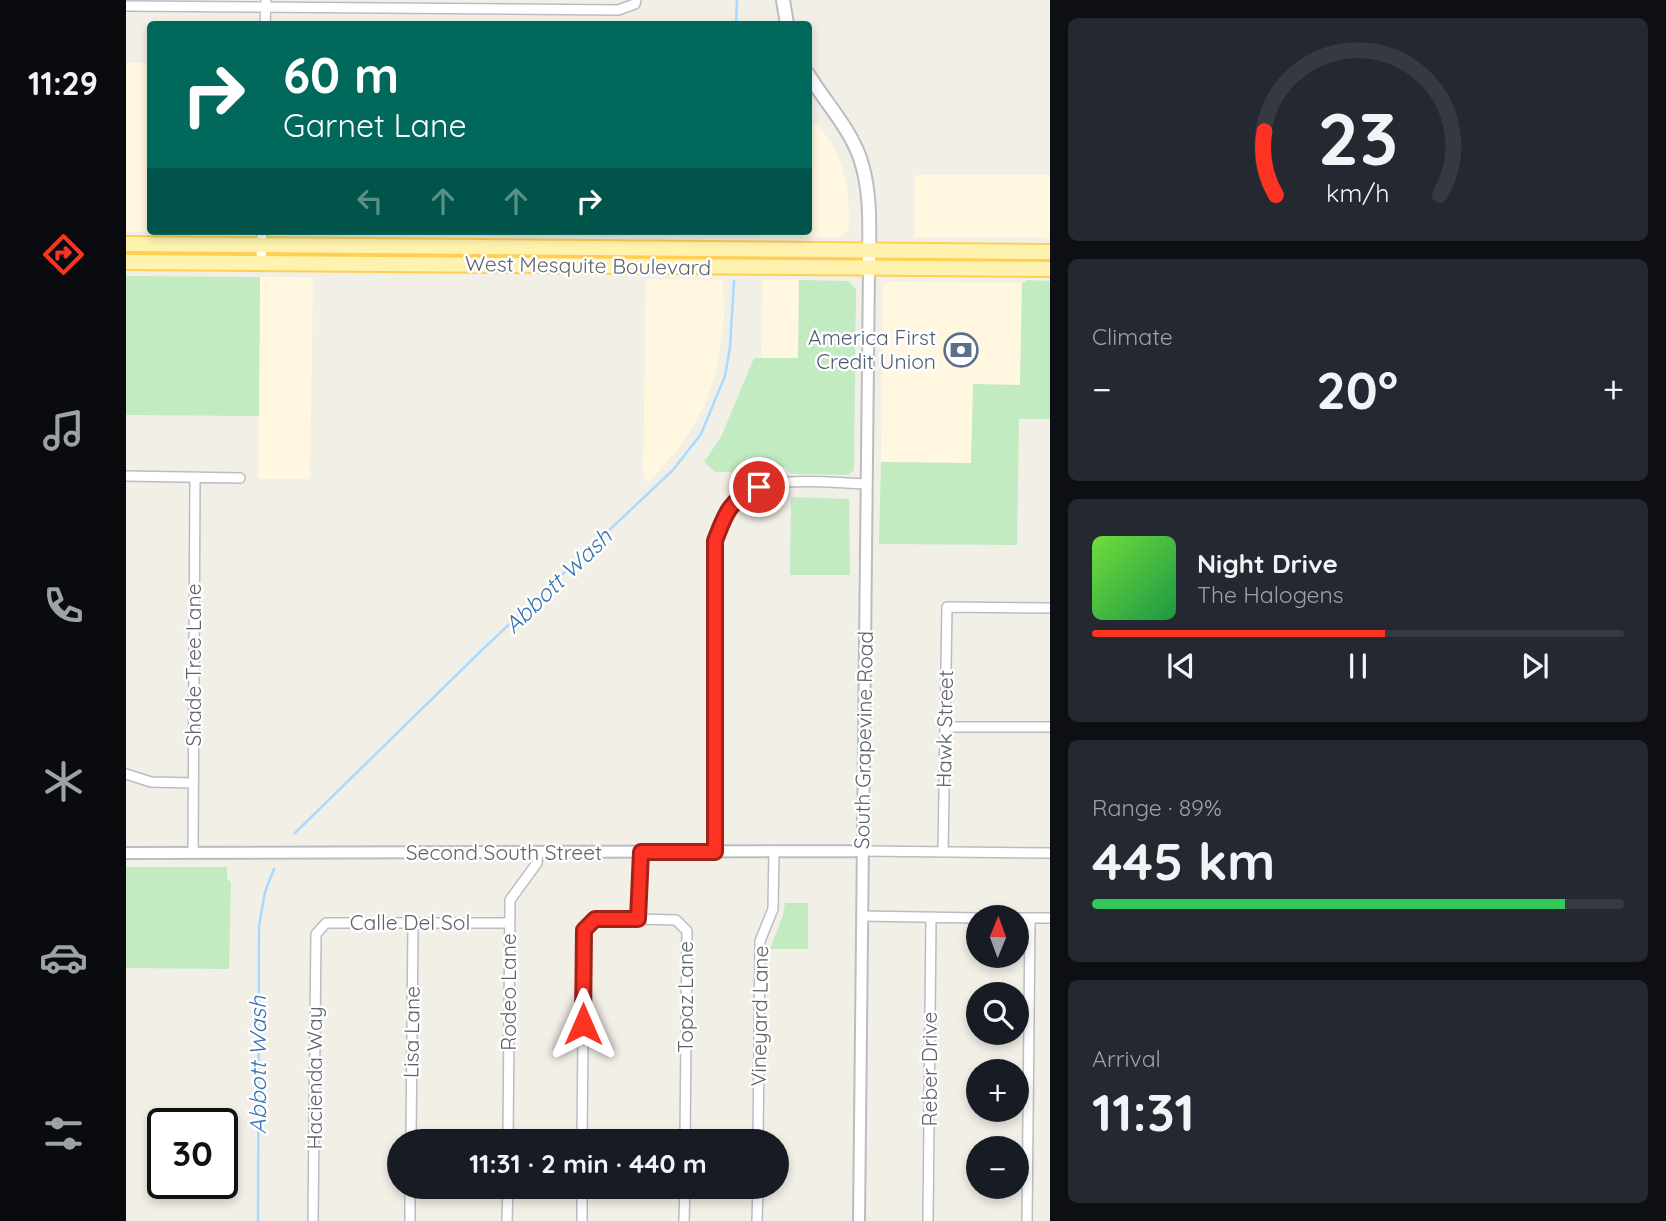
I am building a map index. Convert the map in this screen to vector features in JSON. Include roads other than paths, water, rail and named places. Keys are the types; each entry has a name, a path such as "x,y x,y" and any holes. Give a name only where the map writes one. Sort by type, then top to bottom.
{"main road":[{"path":"783,0 786,21"},
{"path":"812,80 844,127 859,156 866,181 869,259"},
{"name":"West Mesquite Boulevard","path":"126,244 262,238 869,259 1050,270"},
{"path":"558,249 558,266"},
{"name":"West Mesquite Boulevard","path":"126,262 558,266 1050,252"}],"street":[{"path":"126,6 144,3 391,3 513,4 618,10 636,2"},
{"path":"261,263 262,238"},
{"name":"South Grapevine Road","path":"859,1221 869,259"},
{"path":"126,476 240,478"},
{"name":"Shade Tree Lane","path":"193,853 195,477"},
{"path":"715,852 715,541 726,511 746,492 772,482 867,484"},
{"name":"Hawk Street","path":"943,852 947,607 1050,608"},
{"path":"945,727 1050,727"},
{"path":"126,774 151,782 193,783"},
{"name":"Vineyard Lane","path":"758,1129 760,941 773,909 774,851"},
{"name":"Rodeo Lane","path":"508,1129 510,900 537,863 538,852"},
{"path":"638,919 641,852"},
{"name":"Second South Street","path":"126,853 1050,853"},
{"path":"862,916 966,918"},
{"name":"Reber Drive","path":"928,1221 931,917"},
{"path":"1027,1221 1030,918 1050,918"},
{"name":"Topaz Lane","path":"582,1129 584,930 595,919 676,920 687,931 685,1129"},
{"name":"Calle Del Sol","path":"316,934 326,923 510,923"},
{"name":"Lisa Lane","path":"411,1129 413,923"},
{"name":"Hacienda Way","path":"313,1221 316,934"},
{"path":"410,1199 410,1221"},
{"path":"507,1221 508,1199"},
{"path":"582,1199 582,1221"},
{"path":"684,1221 685,1199"},
{"path":"757,1221 758,1199"}],"waterway":[{"name":"Abbott Wash","path":"736,21 737,0"},
{"name":"Abbott Wash","path":"295,833 483,649 673,470 701,434 725,376 730,347 734,281"},
{"name":"Abbott Wash","path":"258,1221 259,926 265,892 274,869"}],"place":[{"name":"America First Credit Union","path":"961,350"}]}
